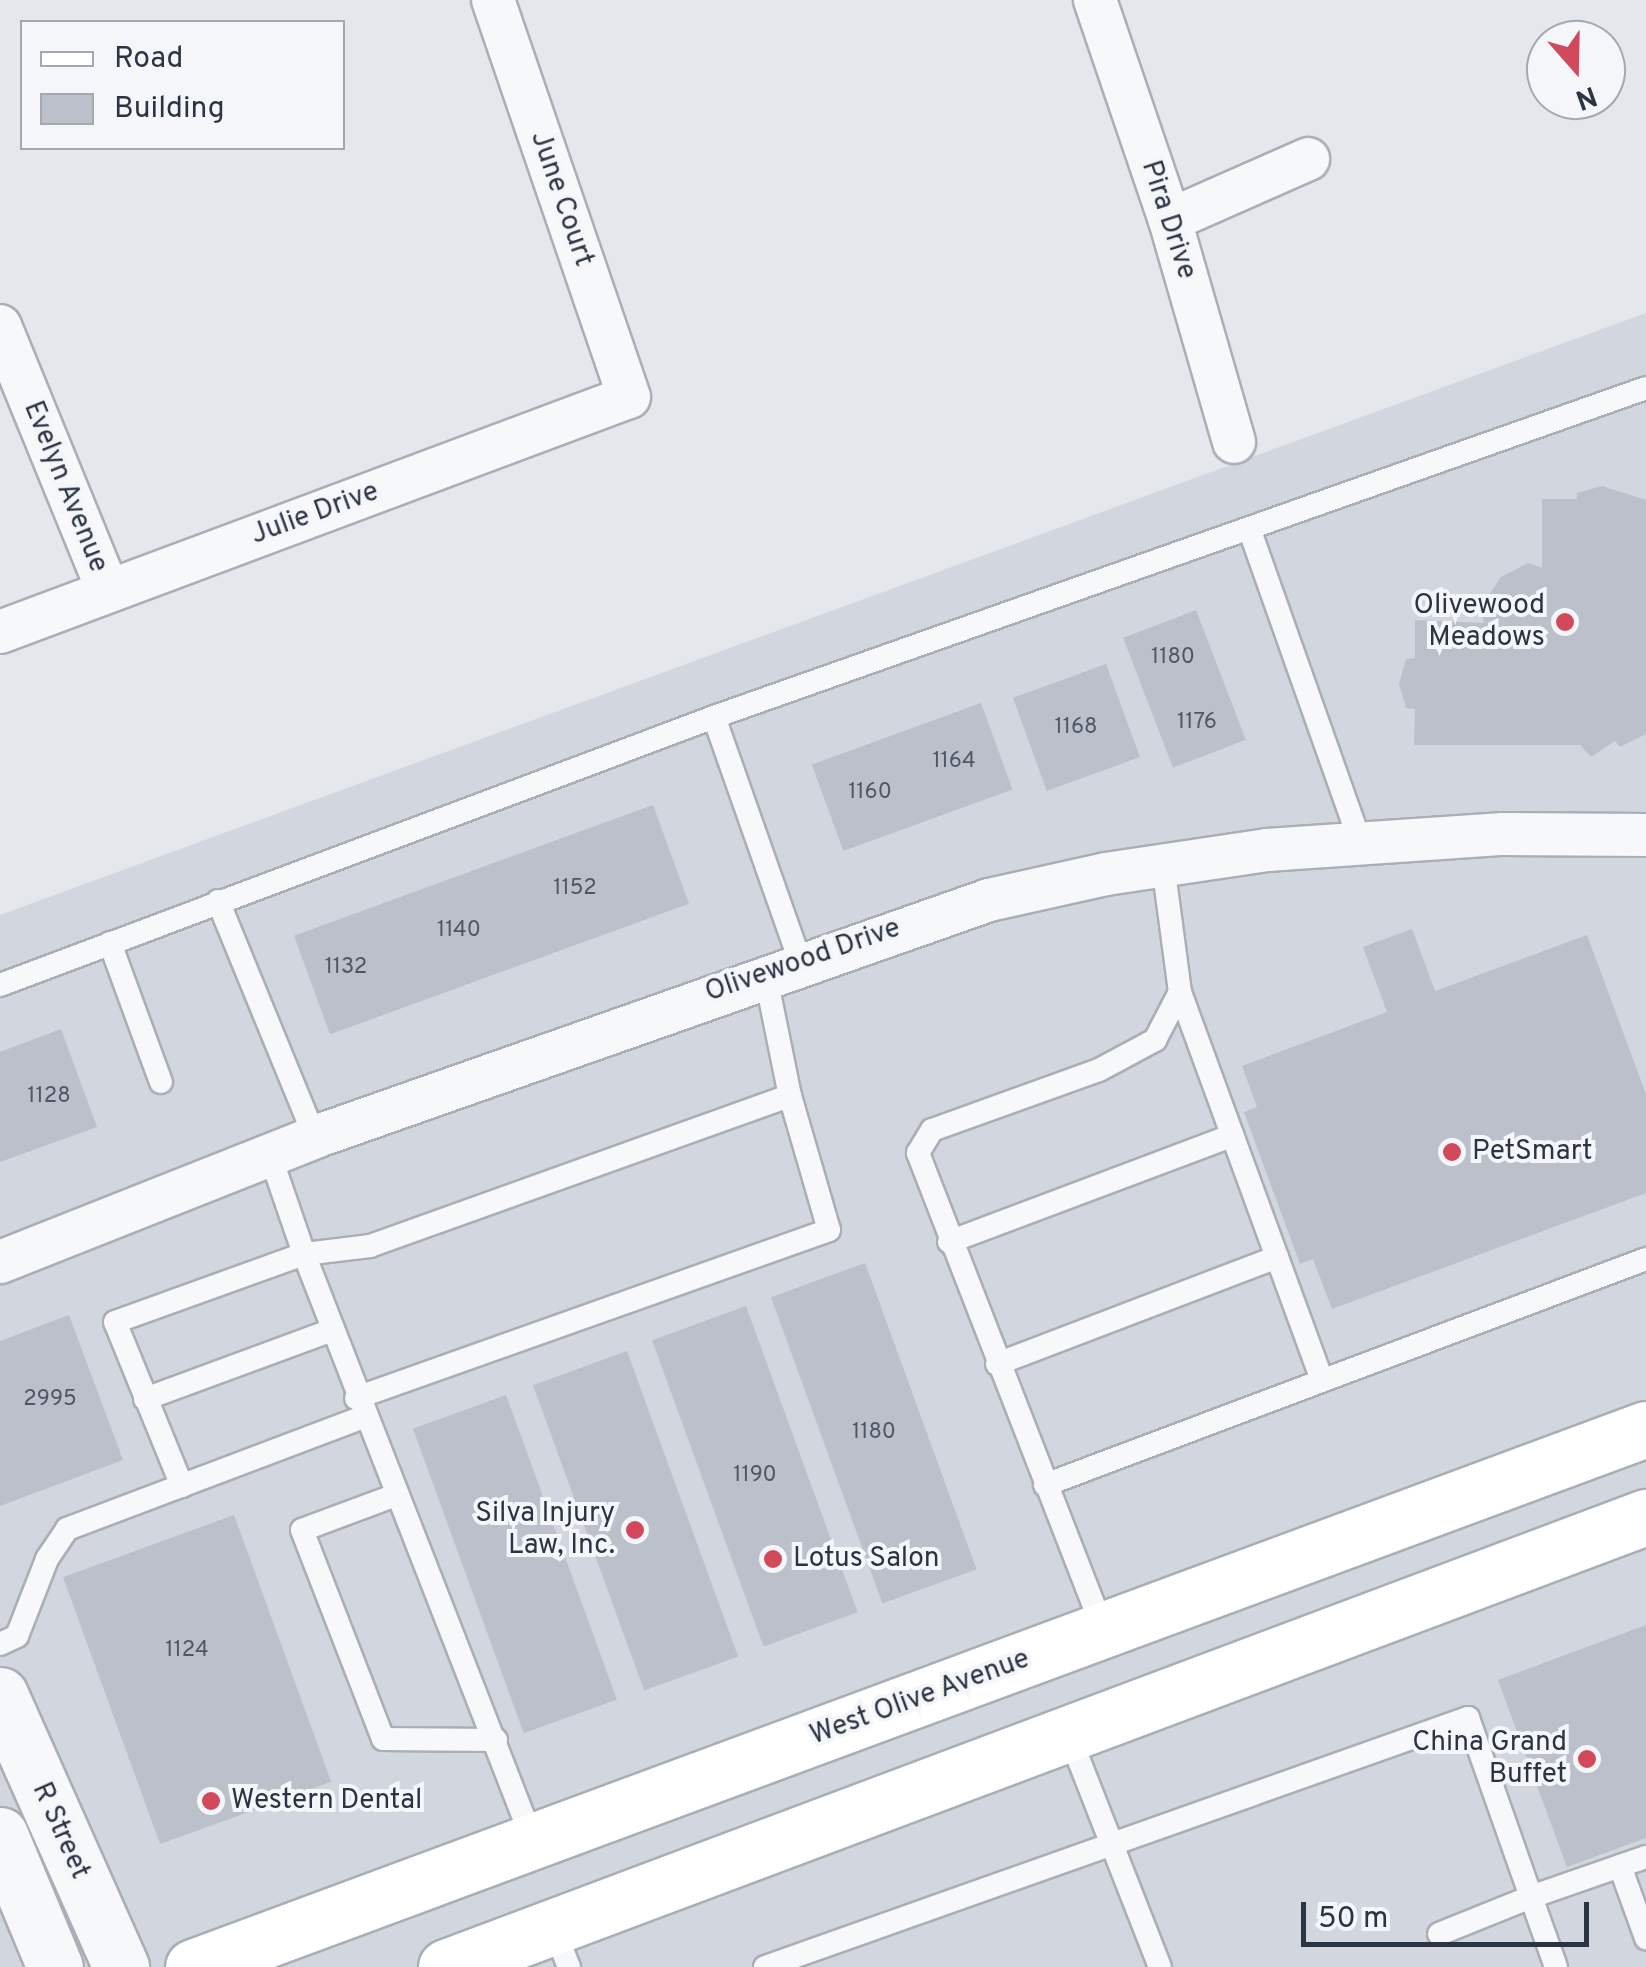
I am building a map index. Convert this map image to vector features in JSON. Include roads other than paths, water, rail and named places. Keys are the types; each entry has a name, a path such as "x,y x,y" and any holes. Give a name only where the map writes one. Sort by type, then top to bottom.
{"main road":[{"name":"West Olive Avenue","path":"193,1967 1646,1428"},
{"path":"446,1967 561,1947 1069,1735 1646,1517"}],"street":[{"name":"June Court","path":"493,0 629,397"},
{"name":"Pira Drive","path":"1095,0 1170,220 1234,442"},
{"path":"1170,220 1308,159"},
{"name":"Evelyn Avenue","path":"0,326 108,592"},
{"name":"Julie Drive","path":"0,632 629,397"},
{"name":"Olivewood Drive","path":"0,1262 315,1137 782,968 988,900 1163,865 1360,842 1646,835"},
{"name":"R Street","path":"0,1695 121,1967"},
{"name":"R Street","path":"0,1836 55,1967"}],"lane":[{"path":"0,985 714,717 1646,388"},
{"path":"1250,530 1360,842"},
{"path":"0,1644 17,1636 47,1559 67,1529 182,1486 360,1407 829,1230 790,1096 782,968 714,717"},
{"path":"1163,865 1180,992 1322,1380"},
{"path":"218,901 315,1137"},
{"path":"110,943 160,1082"},
{"path":"1103,1630 949,1242 918,1152 932,1130 1099,1070 1156,1040 1180,992"},
{"path":"182,1486 115,1322 304,1254 370,1246 790,1096"},
{"path":"949,1242 1233,1135"},
{"path":"270,1155 360,1407 496,1740 533,1841"},
{"path":"997,1364 1277,1257"},
{"path":"1045,1484 1646,1259"},
{"path":"145,1398 333,1330"},
{"path":"396,1495 302,1530 383,1739 496,1740"},
{"path":"765,1967 1468,1718 1556,1967"},
{"path":"1069,1735 1160,1967"},
{"path":"1439,1934 1646,1857"},
{"path":"1620,1866 1646,1938"}],"place":[{"name":"Olivewood Meadows","path":"1565,622"},
{"name":"PetSmart","path":"1452,1152"},
{"name":"Silva Injury Law, Inc.","path":"635,1530"},
{"name":"Lotus Salon","path":"773,1559"},
{"name":"China Grand Buffet","path":"1587,1759"},
{"name":"Western Dental","path":"211,1801"}]}
